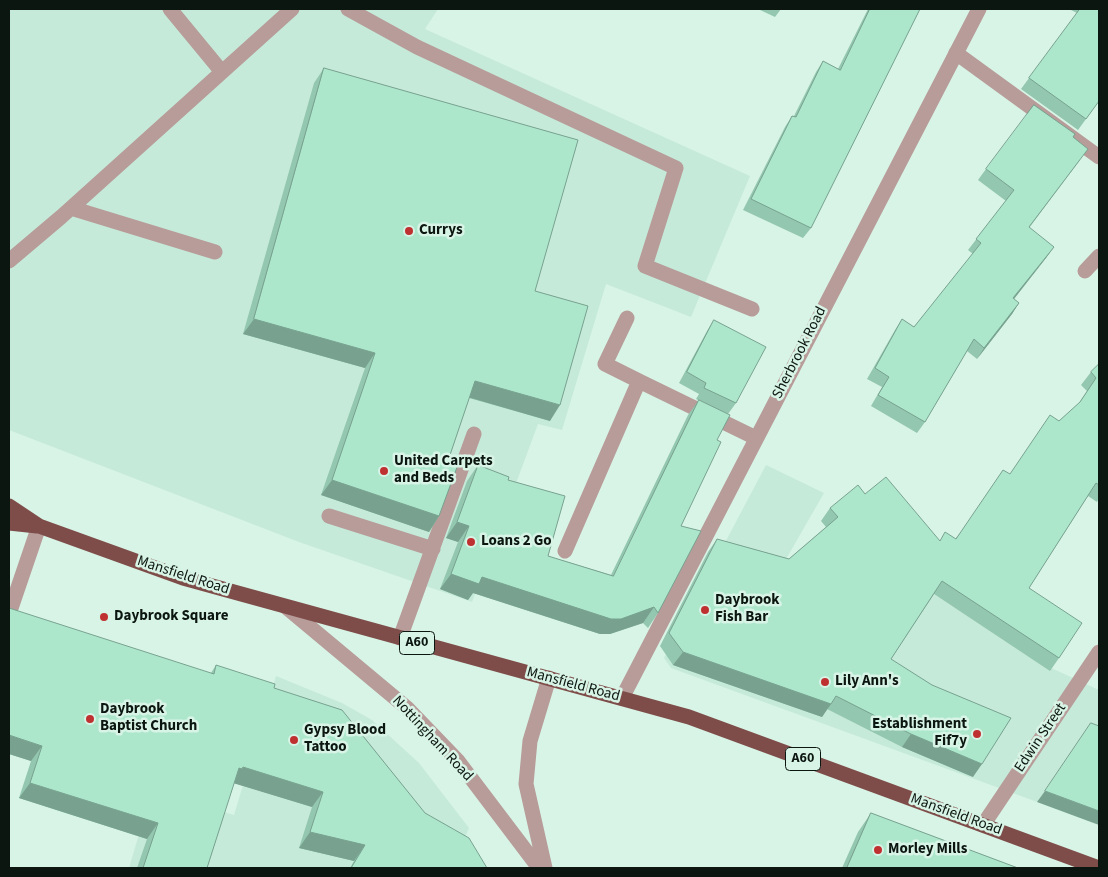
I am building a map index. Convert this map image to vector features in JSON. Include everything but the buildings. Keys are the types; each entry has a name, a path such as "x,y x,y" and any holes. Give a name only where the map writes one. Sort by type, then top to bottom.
{"highway":[{"name":"Mansfield Road","path":"9,506 39,526 183,578 689,718 1099,868"},
{"name":"Mansfield Road","path":"9,523 39,526"}],"street":[{"path":"170,9 222,72"},
{"path":"9,261 71,208 292,9"},
{"path":"348,9 417,47 676,168 646,266 752,309"},
{"name":"Sherbrook Road","path":"622,698 978,9"},
{"path":"956,53 1099,157"},
{"path":"71,208 215,252"},
{"path":"1085,271 1099,256"},
{"path":"627,318 605,364 756,438"},
{"path":"565,551 639,381"},
{"path":"400,638 474,434"},
{"path":"329,516 433,549"},
{"path":"9,614 39,526"},
{"name":"Nottingham Road","path":"286,607 408,708 458,761 539,868"},
{"name":"Edwin Street","path":"982,825 1099,652"},
{"path":"545,868 526,784 530,741 549,678"}],"shaded area":[{"path":"9,9 438,9 425,29 750,176 691,317 606,284 562,430 538,424 472,602 299,542 9,430"},
{"path":"766,465 824,493 781,568 907,577 1047,666 1099,690 1099,807 1092,822 671,668 664,658"},
{"path":"276,676 342,703 372,720 419,763 469,828 452,868 129,868 152,790 234,815"}],"place":[{"name":"Currys","path":"409,231"},
{"name":"United Carpets and Beds","path":"384,471"},
{"name":"Loans 2 Go","path":"471,542"},
{"name":"Daybrook Fish Bar","path":"705,610"},
{"name":"Daybrook Square","path":"104,617"},
{"name":"Lily Ann's","path":"825,682"},
{"name":"Daybrook Baptist Church","path":"90,719"},
{"name":"Establishment Fif7y","path":"977,734"},
{"name":"Gypsy Blood Tattoo","path":"294,740"},
{"name":"Morley Mills","path":"878,850"}]}
